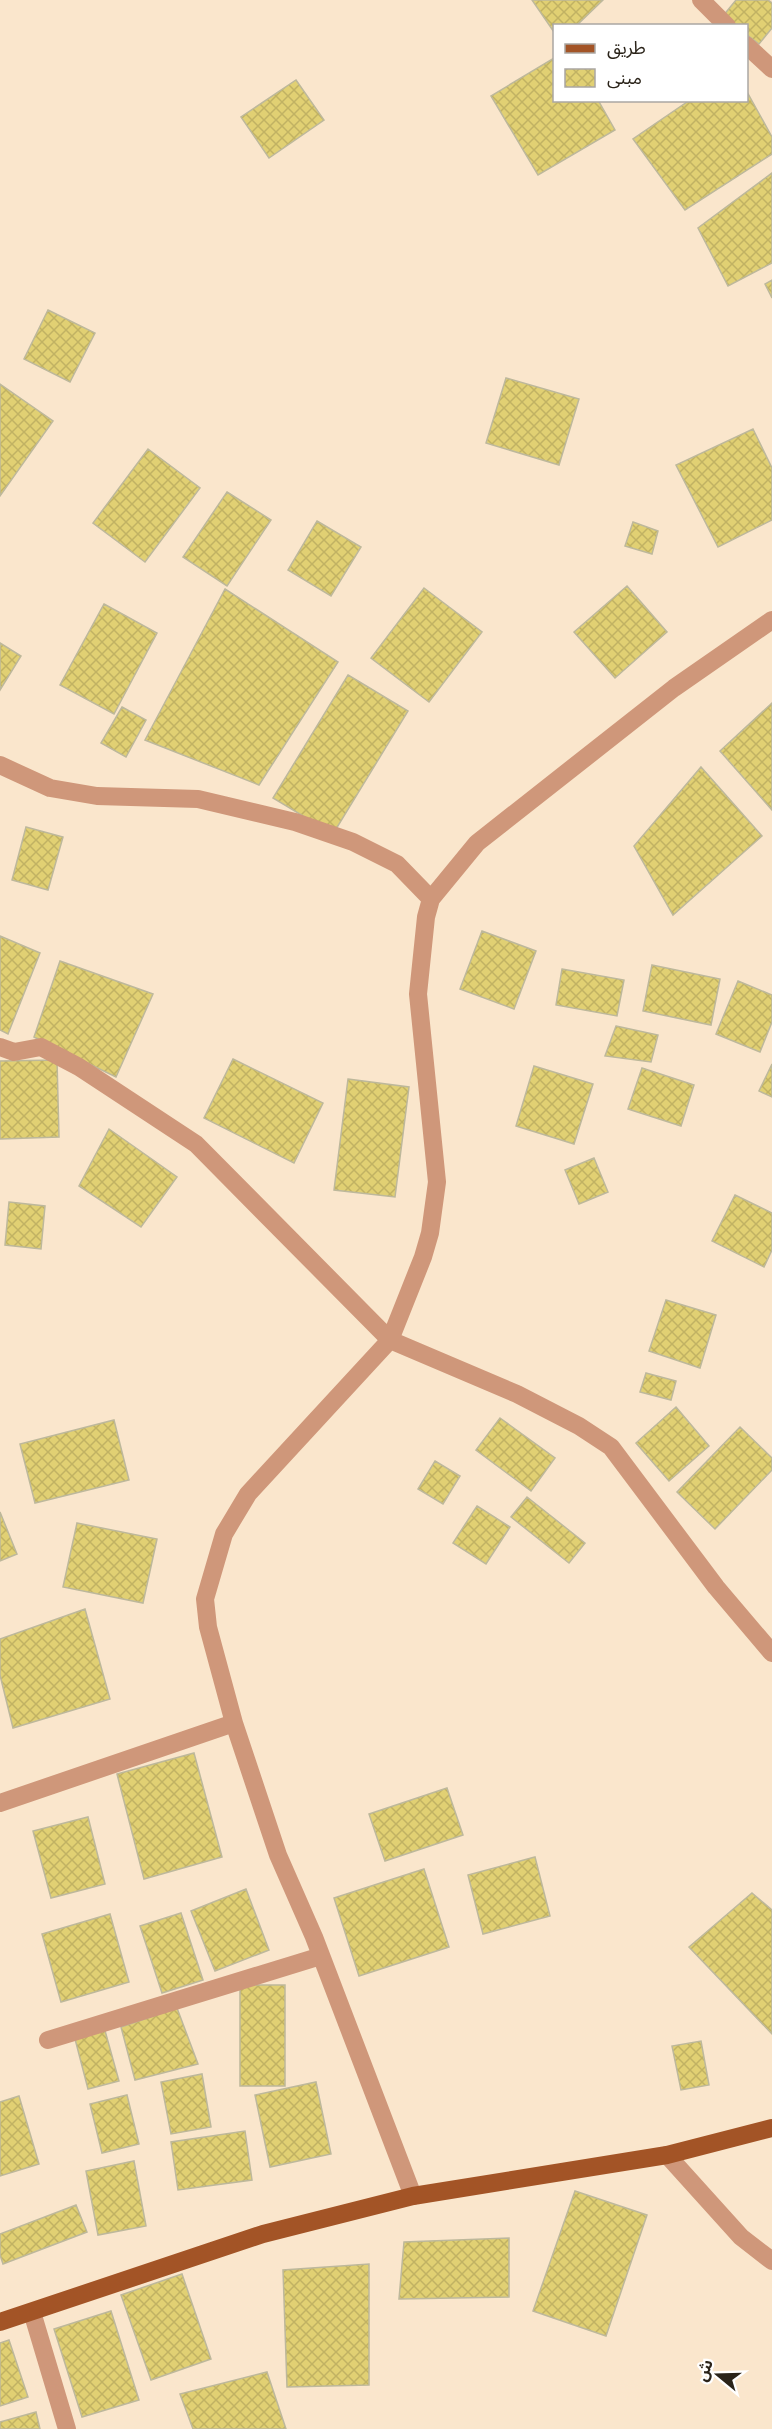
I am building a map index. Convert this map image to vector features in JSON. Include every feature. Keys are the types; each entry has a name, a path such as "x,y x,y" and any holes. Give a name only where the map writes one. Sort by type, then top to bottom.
{"main road":[{"path":"0,2322 262,2234 412,2196 667,2156 772,2128"}],"street":[{"path":"701,0 725,24"},
{"path":"748,46 772,69"},
{"path":"412,2196 321,1956 278,1855 234,1723 208,1627 205,1599 224,1534 248,1494 390,1340 423,1257 435,1206 437,1182 418,994 426,917 431,898 477,843 674,688 772,620"},
{"path":"0,765 51,788 97,796 198,799 295,822 353,842 396,864 431,898"},
{"path":"0,1047 14,1052 41,1047 79,1067 196,1144 390,1340 517,1394 579,1426 611,1447 716,1587 772,1653"},
{"path":"0,1803 234,1723"},
{"path":"48,2040 321,1956"},
{"path":"667,2156 741,2237 772,2261"},
{"path":"32,2312 68,2429"}],"building":[{"path":"532,0 603,0 578,24 553,24 553,31"},
{"path":"736,0 768,0 772,3 772,28 759,44 748,36 748,24 733,24 723,16"},
{"path":"553,59 553,102 599,102 615,130 538,175 491,96"},
{"path":"296,80 324,120 269,158 241,117"},
{"path":"748,94 772,137 772,154 685,210 633,139 687,102 748,102"},
{"path":"772,173 772,263 728,286 698,228"},
{"path":"772,280 772,298 765,284"},
{"path":"48,310 95,333 70,382 24,359"},
{"path":"506,378 579,399 559,465 486,443"},
{"path":"0,384 53,421 0,496"},
{"path":"753,429 772,468 772,520 718,547 676,465"},
{"path":"148,449 200,488 145,562 93,523"},
{"path":"227,492 271,520 227,586 183,557"},
{"path":"317,521 361,547 331,596 288,570"},
{"path":"633,522 658,531 652,554 625,546"},
{"path":"627,586 667,632 615,678 574,632"},
{"path":"424,588 482,632 429,702 371,658"},
{"path":"225,589 338,662 259,785 145,740"},
{"path":"104,604 157,633 114,714 60,685"},
{"path":"0,643 21,656 0,690"},
{"path":"348,675 408,711 333,834 273,798"},
{"path":"772,703 772,810 720,751"},
{"path":"122,707 146,720 126,757 101,743"},
{"path":"701,767 762,836 673,915 634,846"},
{"path":"26,827 63,837 48,890 12,880"},
{"path":"482,931 536,951 514,1009 460,989"},
{"path":"0,936 40,953 8,1034 0,1030"},
{"path":"60,961 153,994 116,1077 34,1037"},
{"path":"652,965 720,979 711,1025 643,1011"},
{"path":"562,969 624,980 617,1016 556,1005"},
{"path":"738,981 772,995 772,1022 760,1052 716,1034"},
{"path":"616,1026 658,1035 651,1062 605,1056"},
{"path":"233,1059 323,1103 294,1163 204,1118"},
{"path":"57,1060 59,1137 0,1139 0,1061"},
{"path":"772,1064 772,1097 759,1091"},
{"path":"534,1066 593,1084 574,1144 516,1126"},
{"path":"642,1068 694,1085 681,1126 628,1109"},
{"path":"348,1079 409,1087 395,1197 334,1190"},
{"path":"109,1129 177,1177 141,1227 79,1186"},
{"path":"594,1158 608,1192 579,1204 565,1170"},
{"path":"735,1195 772,1213 772,1250 764,1267 712,1241"},
{"path":"9,1202 45,1206 41,1249 5,1245"},
{"path":"666,1300 716,1315 700,1368 649,1351"},
{"path":"646,1373 676,1381 671,1400 640,1392"},
{"path":"676,1407 709,1446 669,1481 636,1443"},
{"path":"500,1418 555,1458 531,1491 476,1450"},
{"path":"114,1420 129,1480 35,1503 20,1444"},
{"path":"740,1427 772,1458 772,1470 715,1529 677,1492"},
{"path":"435,1461 460,1476 443,1504 418,1489"},
{"path":"527,1497 585,1543 569,1563 511,1517"},
{"path":"477,1506 510,1527 486,1564 453,1543"},
{"path":"0,1512 17,1554 0,1561"},
{"path":"77,1523 157,1539 143,1603 63,1587"},
{"path":"85,1609 110,1699 13,1728 0,1675 0,1639"},
{"path":"194,1753 222,1857 144,1879 117,1774"},
{"path":"447,1788 463,1835 385,1861 369,1814"},
{"path":"88,1817 105,1884 51,1898 33,1831"},
{"path":"535,1857 550,1916 483,1934 468,1875"},
{"path":"424,1869 449,1947 359,1976 334,1898"},
{"path":"246,1889 269,1950 215,1971 191,1911"},
{"path":"752,1893 772,1910 772,2034 689,1947"},
{"path":"181,1913 203,1980 162,1993 140,1926"},
{"path":"110,1914 129,1982 61,2002 42,1934"},
{"path":"240,1985 285,1985 285,2086 240,2086"},
{"path":"177,2008 198,2064 135,2080 121,2027"},
{"path":"104,2027 119,2081 88,2089 75,2039"},
{"path":"701,2041 709,2085 681,2090 672,2046"},
{"path":"202,2074 211,2127 171,2134 161,2082"},
{"path":"316,2082 331,2154 270,2167 255,2095"},
{"path":"127,2095 139,2144 102,2153 90,2104"},
{"path":"19,2096 39,2164 0,2176 0,2102"},
{"path":"245,2131 252,2180 178,2190 171,2142"},
{"path":"134,2161 146,2226 98,2235 86,2171"},
{"path":"575,2191 647,2215 606,2336 533,2311"},
{"path":"76,2205 87,2232 3,2264 0,2255 0,2234"},
{"path":"509,2238 509,2297 399,2299 404,2242"},
{"path":"369,2264 369,2385 287,2387 283,2270"},
{"path":"182,2274 211,2359 151,2380 121,2295"},
{"path":"111,2311 139,2400 82,2417 54,2329"},
{"path":"9,2340 28,2397 0,2406 0,2343"},
{"path":"267,2372 286,2429 193,2429 180,2394"},
{"path":"36,2412 40,2429 0,2429 0,2422"}]}
